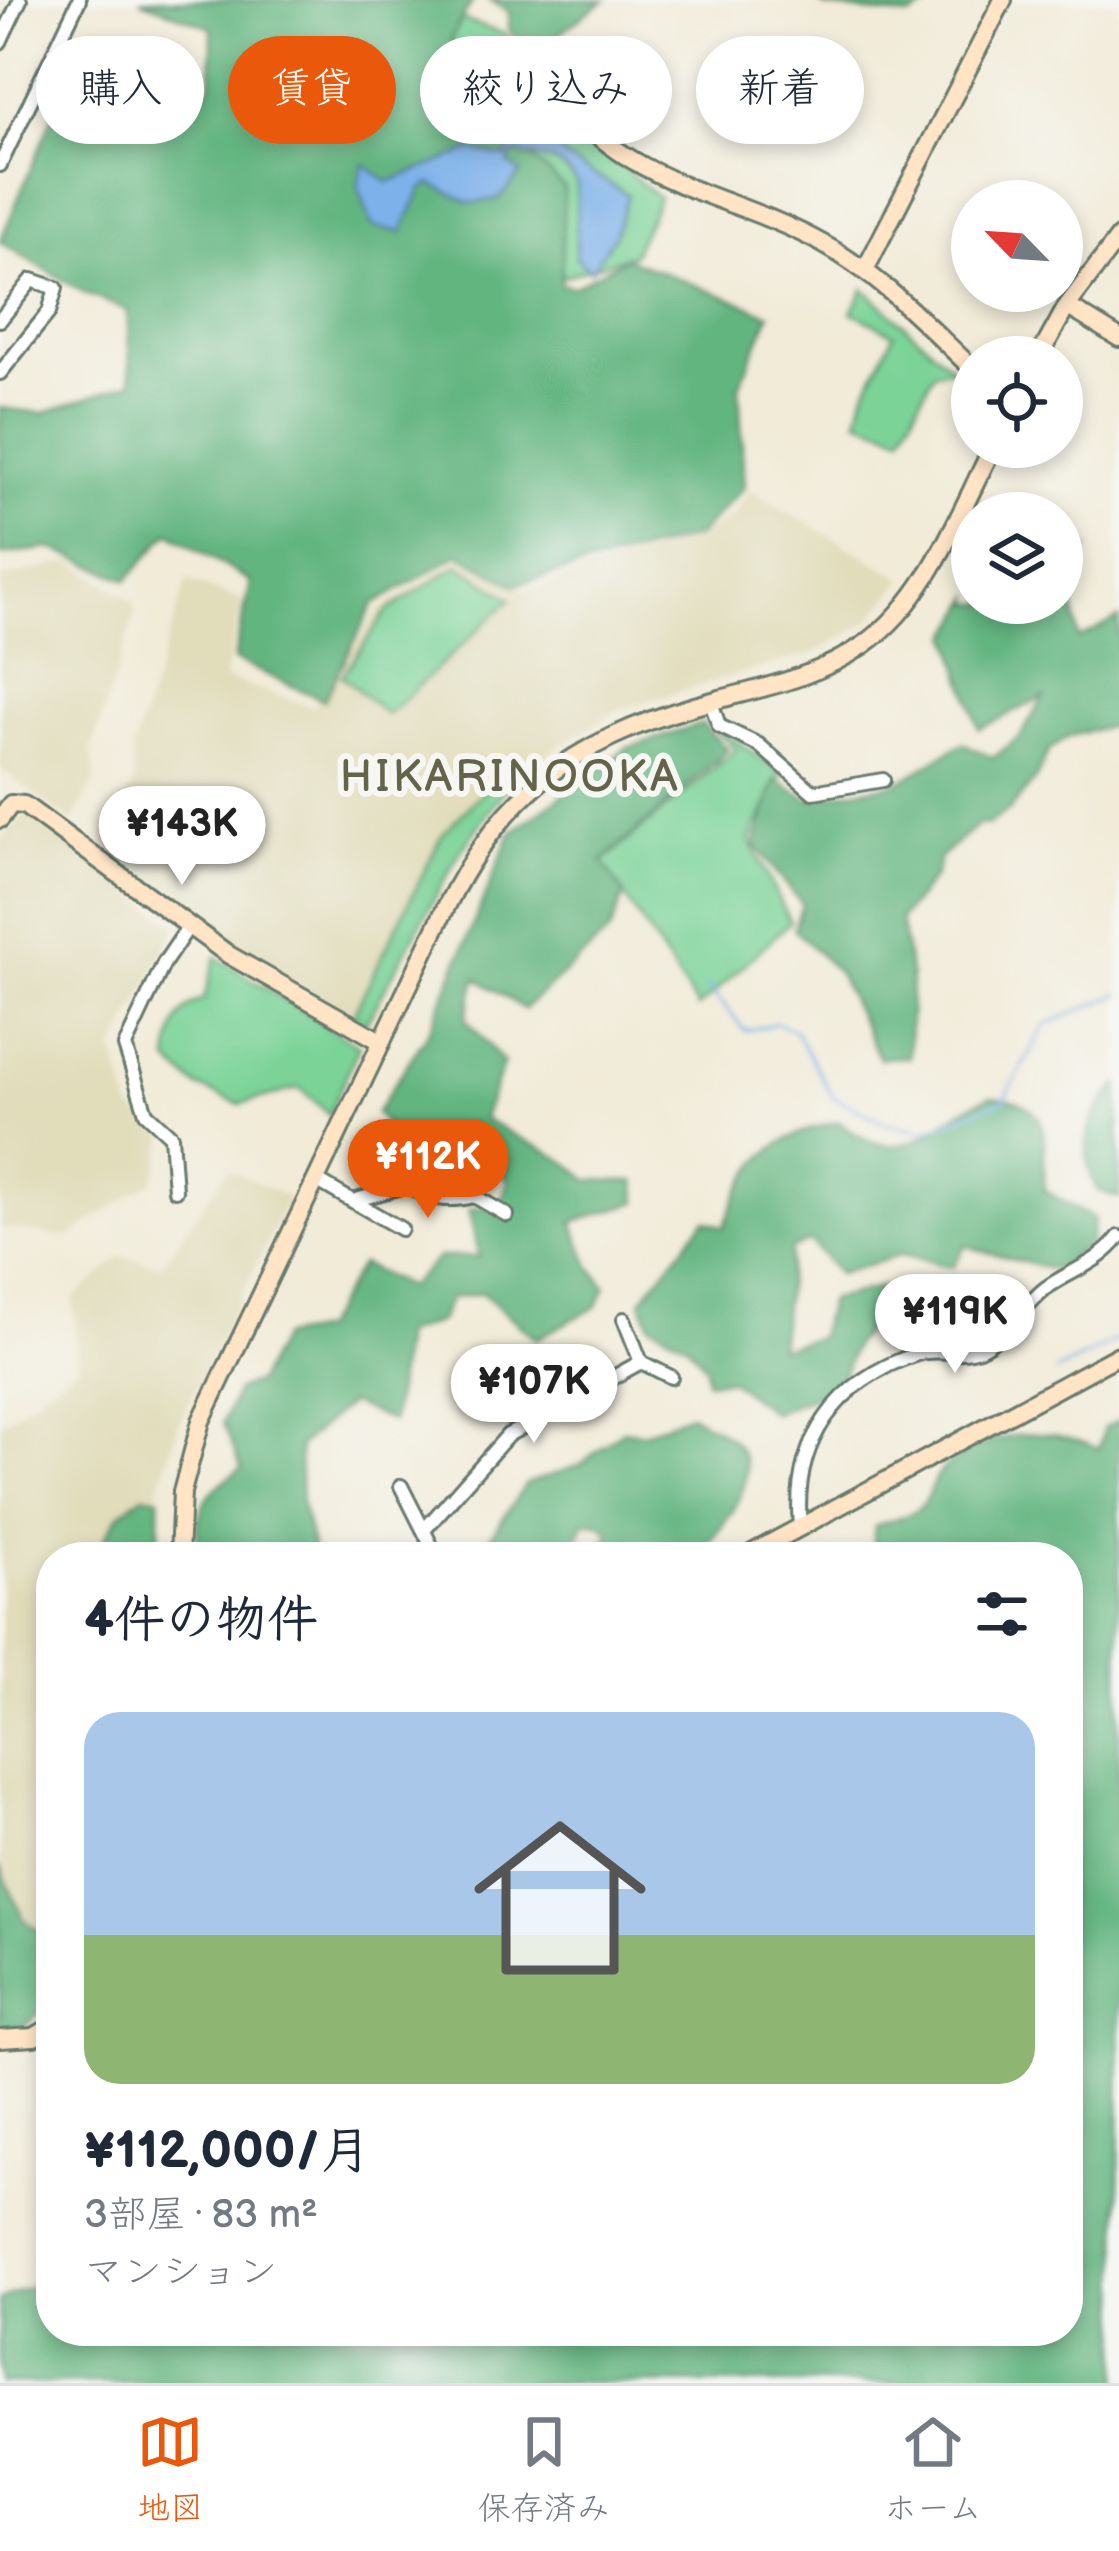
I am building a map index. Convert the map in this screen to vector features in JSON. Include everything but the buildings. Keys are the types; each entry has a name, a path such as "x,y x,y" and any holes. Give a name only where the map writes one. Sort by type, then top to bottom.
{"street":[{"path":"0,42 20,0"},
{"path":"0,165 5,143 79,0"},
{"path":"865,269 1003,0"},
{"path":"616,144 680,187 785,224 865,269 951,349"},
{"path":"1083,285 1119,237"},
{"path":"0,320 32,280 56,288 49,312 0,373"},
{"path":"1077,312 1119,338"},
{"path":"180,1542 182,1492 201,1421 461,875 509,808 548,773 610,734 820,670 882,630 930,570 982,468"},
{"path":"711,702 719,726 759,745 803,789 824,792 883,780"},
{"path":"0,819 11,804 23,805 296,997 382,1042"},
{"path":"176,1190 171,1136 146,1113 125,1046 164,963 189,926"},
{"path":"316,1180 401,1229"},
{"path":"353,1201 408,1185 424,1197 454,1201 474,1196 507,1215"},
{"path":"800,1526 801,1464 833,1401 917,1354 976,1351 1021,1321 1045,1289 1103,1258 1119,1237"},
{"path":"624,1319 641,1362 671,1377"},
{"path":"772,1542 1119,1354"},
{"path":"425,1528 508,1435 641,1362"},
{"path":"401,1486 431,1542"},
{"path":"0,2039 36,2035"}],"shaded area":[{"path":"750,490 904,579 868,622 819,651 617,710 526,768 459,845 375,1014 363,1022 276,973 102,843 134,782 132,751 187,580 242,601 224,678 313,707 379,610 458,558 527,590 687,542 733,516"},
{"path":"71,561 133,602 135,615 91,751 96,780 72,822 0,769 0,579"},
{"path":"27,812 176,927 114,1051 130,1108 166,1136 154,1180 68,1237 0,1228 0,839"},
{"path":"228,1169 289,1198 179,1423 159,1487 160,1542 36,1542 36,2017 0,2020 0,1424 78,1366 73,1299 121,1256 161,1265"}],"green space":[{"path":"140,0 473,0 453,36 420,36 420,144 509,144 564,187 561,284 573,287 626,258 770,314 739,386 744,487 696,537 515,585 459,554 373,605 324,700 234,660 251,582 169,532 127,580 51,548 0,555 0,408 44,413 131,383 127,310 86,294 0,242 41,144 204,144 212,28"},
{"path":"489,0 605,0 556,36 515,36 508,28 509,12"},
{"path":"817,0 940,0 909,17 825,7"},
{"path":"448,15 508,36 432,36"},
{"path":"420,52 420,144 596,144 659,198 633,254 557,279 342,156 351,144 396,144 396,84"},
{"path":"864,289 951,366 934,372 902,436 858,420 864,394 894,334 852,312"},
{"path":"459,565 511,599 387,715 342,676 387,611"},
{"path":"1119,618 1119,724 1070,736 1049,750 1036,778 1010,810 988,825 979,824 940,858 935,876 900,919 911,978 909,1057 879,1058 838,973 794,929 802,904 755,845 775,780 809,799 897,783 963,743 993,758 1021,736 1044,697 979,729 950,636 957,624 1076,624 1079,639"},
{"path":"705,717 782,775 750,840 790,922 698,1008 602,862 736,750"},
{"path":"702,724 728,750 602,861 624,894 610,932 524,1009 476,978 466,1019 504,1063 483,1118 565,1161 588,1180 635,1181 638,1202 573,1222 590,1266 606,1287 596,1307 536,1339 482,1293 450,1298 440,1321 403,1334 392,1421 349,1403 299,1446 301,1501 311,1542 197,1542 203,1505 242,1468 223,1423 237,1390 257,1382 281,1337 321,1330 361,1264 408,1287 439,1257 479,1257 469,1210 499,1204 508,1181 471,1123 429,1154 393,1133 376,1113 430,1029 511,833 627,748"},
{"path":"495,779 507,787 461,850 366,1023 353,1015 442,835"},
{"path":"216,957 359,1046 329,1115 300,1088 240,1104 198,1087 169,1062 177,1024 187,1009 204,999"},
{"path":"1119,1085 1119,1198 1097,1190 1087,1147 1099,1108"},
{"path":"991,1096 1013,1100 1037,1116 1044,1140 1045,1191 1094,1219 1090,1243 1054,1270 965,1246 953,1267 901,1255 838,1274 810,1241 791,1249 779,1348 818,1338 829,1300 881,1287 899,1294 855,1343 843,1375 825,1392 773,1413 730,1380 706,1381 706,1366 687,1344 650,1324 641,1300 705,1220 724,1227 752,1170 778,1145 839,1122 863,1138 901,1145"},
{"path":"690,1414 738,1447 745,1461 742,1491 709,1542 603,1542 610,1534 602,1524 584,1522 577,1542 487,1542 526,1484 580,1465 623,1430 643,1433"},
{"path":"1119,1420 1119,2383 0,2383 0,2300 36,2284 36,2346 1083,2346 1083,1542 873,1542 875,1526 919,1508 939,1473 979,1446 1038,1434 1099,1449 1104,1428"},
{"path":"143,1495 159,1498 159,1542 102,1542 119,1515"},
{"path":"0,1866 23,1919 36,1929 36,2016 27,2025 0,2028"}],"water":[{"path":"504,144 557,144 565,157 628,195 614,236 591,271 576,258 577,183 557,164 515,153 508,163 521,173 499,199 471,203 431,184 422,189 402,232 372,226 358,185 364,164 388,182 472,150 507,157 510,148"}],"waterway":[{"path":"706,984 745,1031 777,1023 795,1031 833,1097 887,1124 924,1131 1004,1100 1045,1025 1119,994"},
{"path":"1057,1371 1119,1339"}],"district":[{"name":"HIKARINOOKA","path":"510,775"}]}
